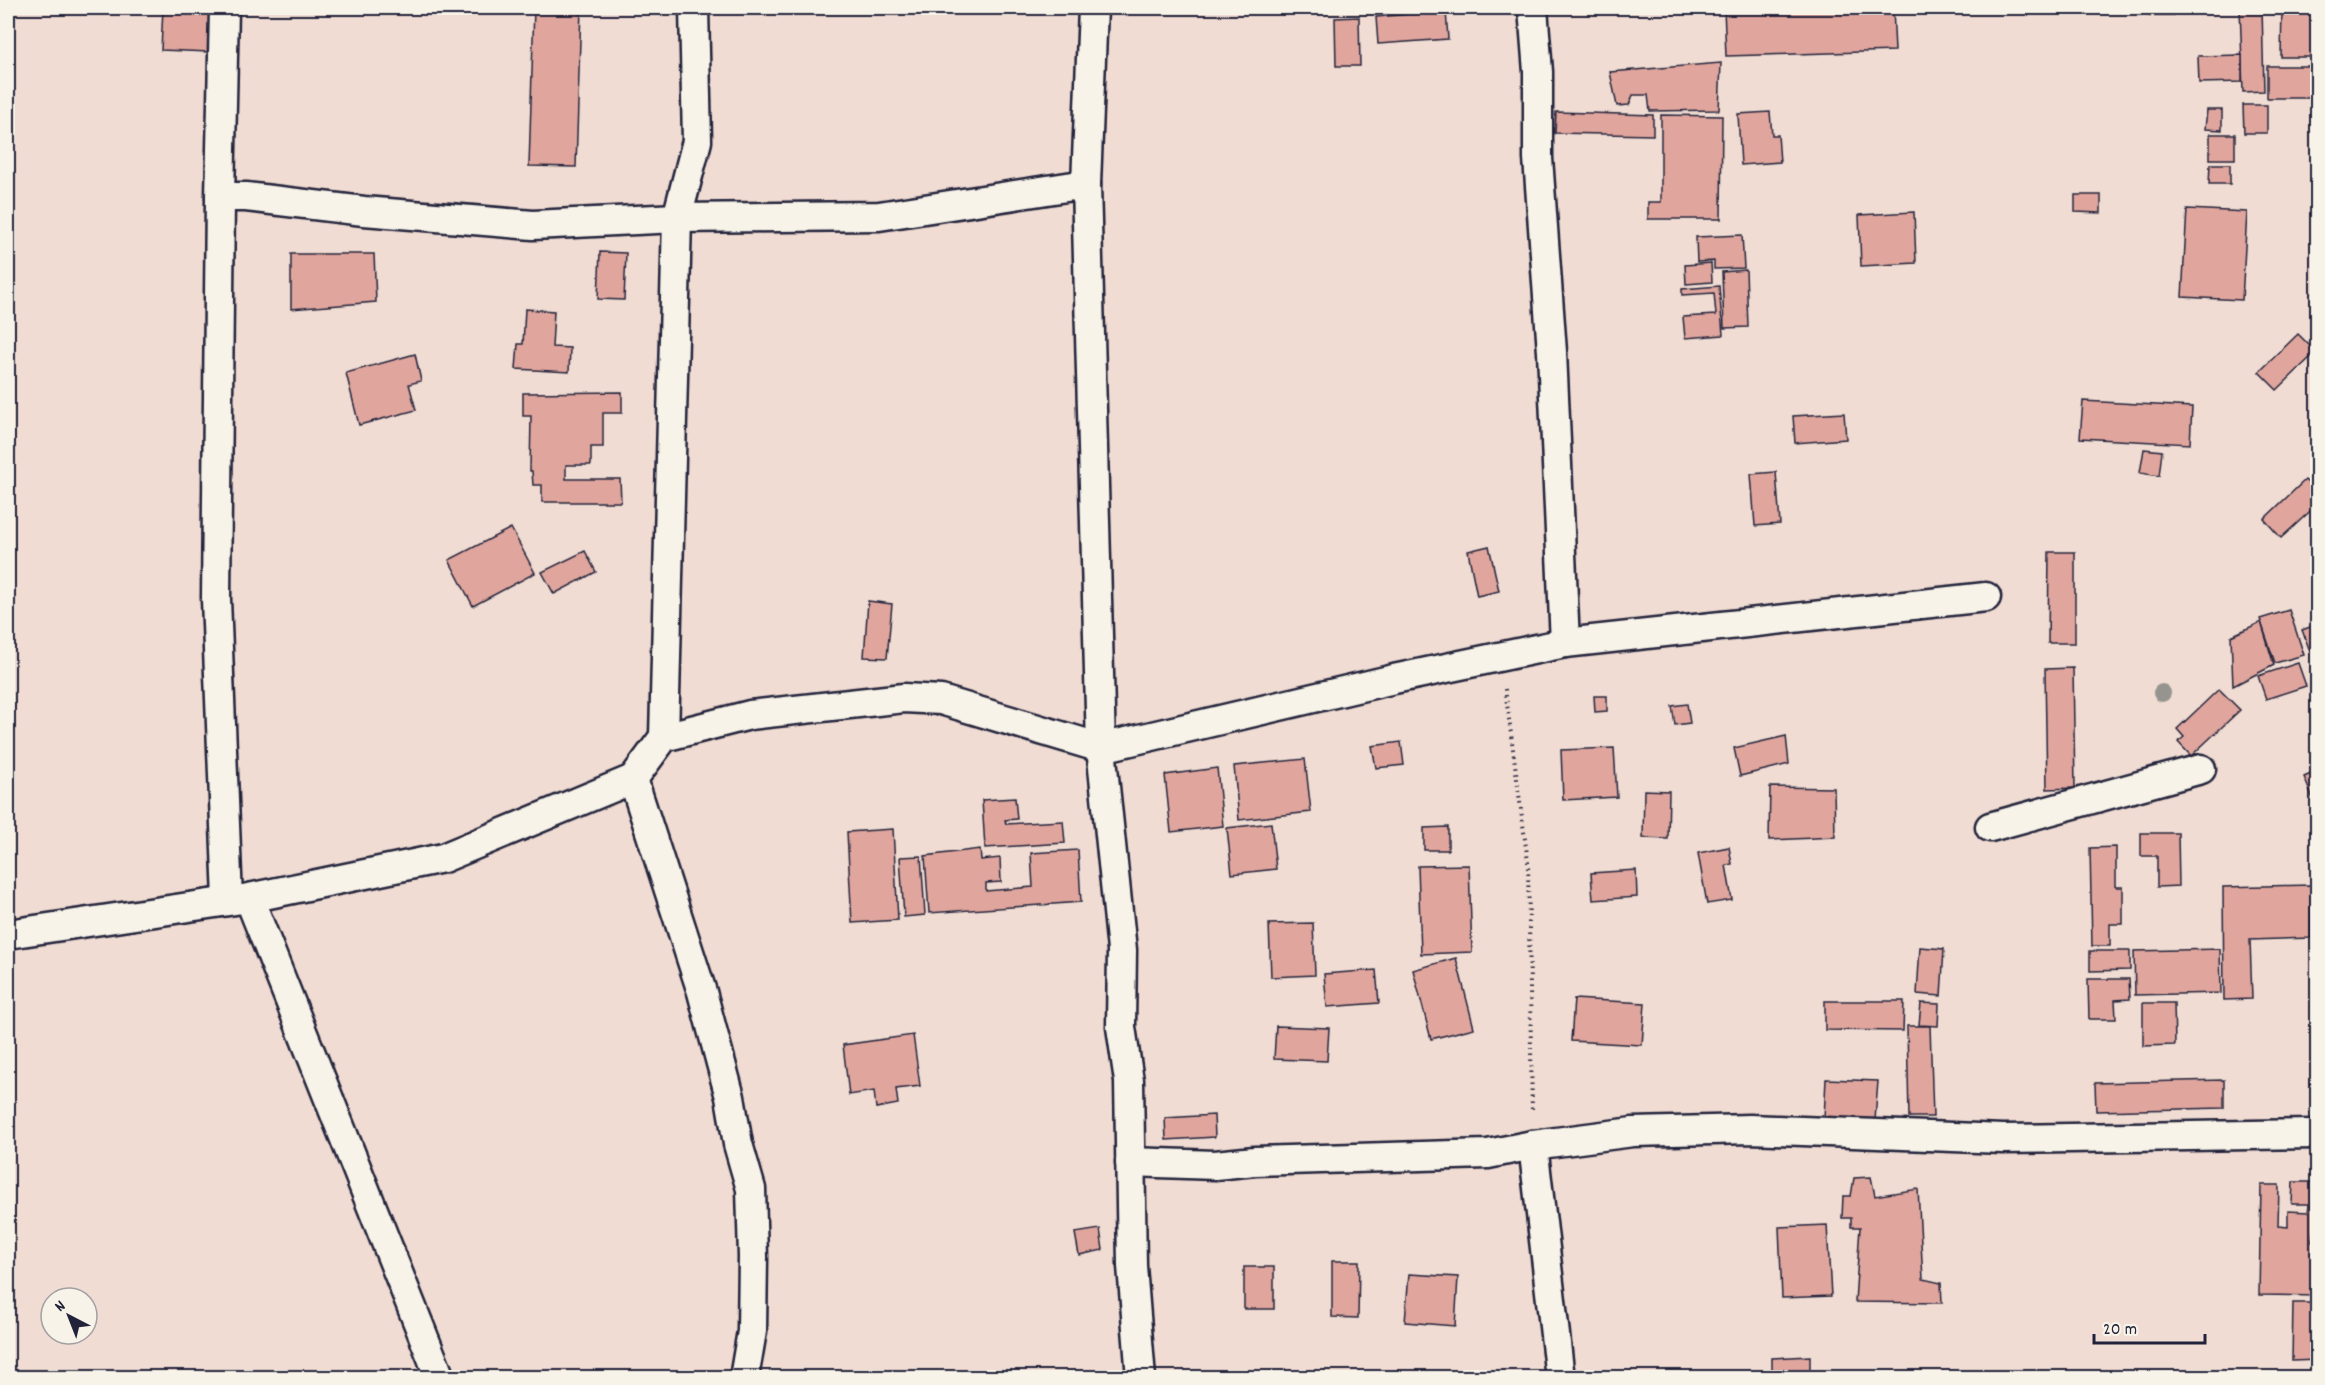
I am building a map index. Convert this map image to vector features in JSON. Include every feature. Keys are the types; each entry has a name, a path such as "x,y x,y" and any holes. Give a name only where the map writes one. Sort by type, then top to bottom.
{"street":[{"path":"224,8 216,599 238,899 440,1377"},
{"path":"8,934 238,899 443,858 633,779 664,737 677,218 698,141 694,8"},
{"path":"1093,8 1086,184 1101,748 1122,950 1121,1027 1129,1080 1132,1266 1141,1377"},
{"path":"1533,8 1538,72 1538,158 1552,352 1565,643"},
{"path":"220,196 533,225 677,218 879,216 1086,184"},
{"path":"664,737 750,715 904,698 941,700 1101,748 1383,681 1565,643 1986,597"},
{"path":"1990,827 2201,769"},
{"path":"633,779 702,992 730,1096 738,1144 751,1189 752,1331 744,1377"},
{"path":"1130,1162 1215,1165 1254,1161 1488,1154 1533,1145 1633,1132 1750,1129 2003,1139 2318,1134"},
{"path":"1533,1145 1560,1377"}],"path":[{"path":"1500,657 1528,862 1533,1145"}],"building":[{"path":"163,8 212,8 210,52 161,50"},
{"path":"534,8 581,8 576,167 529,166"},
{"path":"1724,8 1893,8 1895,51 1726,56"},
{"path":"2149,8 2174,8 2174,15 2149,15"},
{"path":"2240,8 2262,8 2264,91 2243,92"},
{"path":"2282,8 2318,8 2318,57 2281,57"},
{"path":"1446,11 1448,39 1378,44 1376,17"},
{"path":"1359,17 1360,66 1336,66 1335,18"},
{"path":"2242,55 2242,82 2199,83 2198,56"},
{"path":"1721,63 1719,110 1650,111 1648,95 1633,95 1629,105 1617,106 1610,72"},
{"path":"2267,66 2318,66 2318,98 2267,98"},
{"path":"2243,105 2267,105 2267,133 2244,133"},
{"path":"2207,110 2222,110 2222,130 2205,129"},
{"path":"1556,112 1653,115 1653,135 1555,133"},
{"path":"1770,112 1772,135 1778,135 1780,162 1741,165 1738,114"},
{"path":"1661,115 1722,116 1721,219 1648,219 1648,202 1661,202"},
{"path":"2210,134 2235,134 2235,159 2210,159"},
{"path":"2210,164 2230,164 2230,184 2209,184"},
{"path":"2075,195 2101,195 2101,213 2075,212"},
{"path":"2187,209 2247,212 2242,300 2182,297"},
{"path":"1914,212 1916,263 1861,266 1859,215"},
{"path":"1742,235 1744,268 1714,269 1714,261 1697,262 1696,237"},
{"path":"600,252 626,253 624,300 598,299"},
{"path":"291,254 374,254 376,302 291,309"},
{"path":"1711,263 1712,282 1686,284 1685,265"},
{"path":"1746,270 1748,327 1724,328 1722,272"},
{"path":"1719,286 1723,335 1685,338 1683,317 1716,315 1714,293 1682,295 1682,289"},
{"path":"525,309 554,311 552,347 570,348 569,372 516,369 518,344 523,344"},
{"path":"2298,334 2316,352 2277,390 2259,372"},
{"path":"415,354 421,381 409,384 416,410 359,425 346,373"},
{"path":"622,392 622,413 603,413 603,447 591,447 591,465 566,465 566,479 620,479 621,502 542,502 542,485 533,485 532,471 530,471 531,416 523,416 523,393"},
{"path":"2083,401 2192,407 2190,444 2080,438"},
{"path":"1844,413 1846,439 1795,443 1793,416"},
{"path":"2144,449 2162,451 2159,476 2140,473"},
{"path":"1776,472 1780,524 1755,526 1751,474"},
{"path":"2305,480 2318,493 2318,504 2281,538 2264,519"},
{"path":"511,528 535,573 473,606 449,560"},
{"path":"1489,546 1499,591 1477,596 1468,551"},
{"path":"585,551 596,572 554,594 542,572"},
{"path":"2049,552 2075,552 2075,643 2048,643"},
{"path":"868,601 892,604 887,658 864,657"},
{"path":"2289,610 2304,655 2275,663 2260,619"},
{"path":"2261,622 2274,665 2233,686 2231,636"},
{"path":"2318,624 2318,648 2310,651 2302,630"},
{"path":"2298,663 2306,686 2266,699 2258,676"},
{"path":"2073,668 2075,788 2047,789 2045,669"},
{"path":"2219,689 2240,710 2191,756 2178,742 2184,737 2177,729"},
{"path":"1594,696 1607,696 1607,711 1595,712"},
{"path":"1687,704 1690,723 1675,725 1672,706"},
{"path":"1786,736 1789,764 1740,776 1734,748"},
{"path":"1401,742 1404,765 1376,768 1372,746"},
{"path":"1614,748 1617,797 1563,800 1561,750"},
{"path":"1305,759 1311,812 1239,820 1234,766"},
{"path":"1217,768 1223,826 1171,832 1165,775"},
{"path":"2318,771 2318,812 2304,777"},
{"path":"1770,787 1834,788 1835,837 1769,840"},
{"path":"1644,790 1669,791 1668,839 1643,838"},
{"path":"1015,798 1017,819 1005,820 1006,824 1063,821 1065,843 985,848 982,800"},
{"path":"1271,823 1276,869 1232,874 1227,828"},
{"path":"1448,827 1448,850 1424,850 1424,828"},
{"path":"893,829 898,920 852,923 847,832"},
{"path":"2141,833 2178,833 2179,886 2157,887 2157,856 2141,856"},
{"path":"1729,847 1732,864 1726,865 1732,900 1707,904 1698,853"},
{"path":"2116,847 2116,887 2123,887 2123,924 2110,924 2110,946 2092,946 2090,848"},
{"path":"980,849 981,860 1000,858 1001,882 986,883 986,891 1033,887 1031,853 1078,850 1081,902 929,913 925,856"},
{"path":"921,856 925,915 904,917 900,857"},
{"path":"1469,865 1472,952 1421,954 1418,866"},
{"path":"1636,870 1637,897 1593,900 1591,873"},
{"path":"2311,885 2311,938 2250,940 2252,999 2224,1000 2223,887"},
{"path":"1313,923 1315,975 1271,977 1269,924"},
{"path":"1920,947 1944,949 1941,996 1917,994"},
{"path":"2220,949 2221,993 2135,995 2134,951"},
{"path":"2090,951 2130,951 2130,970 2090,971"},
{"path":"1456,958 1474,1028 1431,1039 1413,970"},
{"path":"1376,970 1379,1003 1327,1007 1324,974"},
{"path":"2088,979 2129,979 2130,999 2115,1000 2116,1019 2089,1019"},
{"path":"1574,999 1645,1003 1642,1045 1571,1041"},
{"path":"1825,1001 1904,1001 1903,1031 1825,1030"},
{"path":"1921,1003 1939,1004 1938,1026 1919,1025"},
{"path":"2143,1003 2174,1003 2175,1045 2143,1046"},
{"path":"1276,1026 1329,1028 1327,1061 1274,1059"},
{"path":"1907,1026 1930,1026 1933,1117 1909,1117"},
{"path":"913,1035 920,1086 896,1089 898,1104 876,1108 874,1091 849,1095 843,1045"},
{"path":"1826,1079 1878,1081 1875,1120 1824,1118"},
{"path":"2224,1080 2224,1108 2096,1111 2095,1083"},
{"path":"1214,1115 1215,1137 1166,1140 1165,1118"},
{"path":"1871,1177 1875,1196 1918,1189 1923,1279 1941,1283 1942,1303 1855,1302 1860,1227 1851,1227 1851,1218 1842,1218 1843,1196 1851,1196 1854,1178"},
{"path":"2293,1182 2318,1182 2318,1232 2313,1232 2312,1242 2318,1242 2318,1296 2259,1295 2261,1185 2279,1185 2278,1226 2288,1227 2288,1211 2308,1212 2309,1204 2292,1204"},
{"path":"1827,1225 1831,1296 1782,1298 1779,1227"},
{"path":"1100,1229 1103,1250 1079,1255 1075,1233"},
{"path":"1332,1261 1359,1261 1358,1318 1332,1317"},
{"path":"1244,1267 1274,1267 1274,1309 1244,1309"},
{"path":"1409,1274 1458,1277 1455,1326 1405,1322"},
{"path":"2293,1303 2318,1303 2318,1360 2292,1361"},
{"path":"1810,1356 1810,1378 1772,1378 1772,1358"}]}
